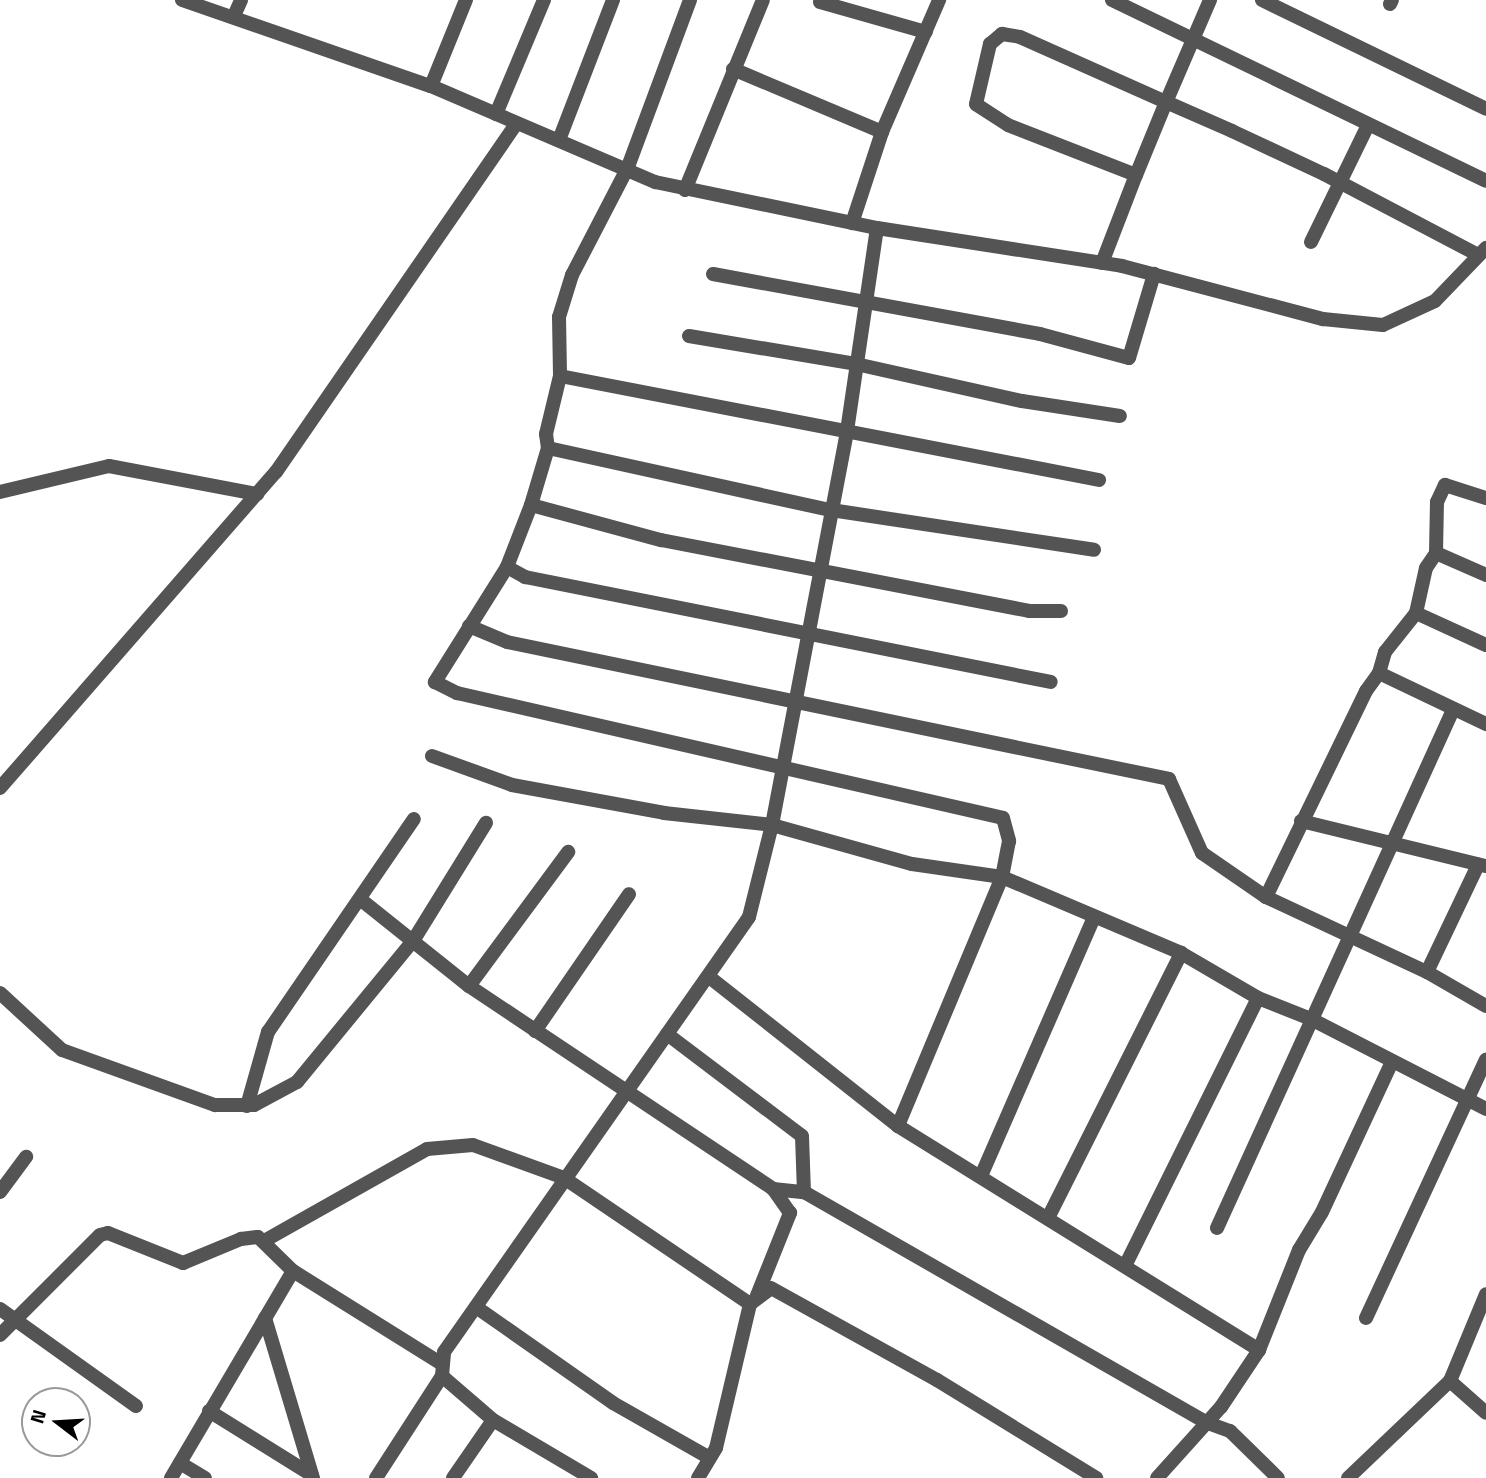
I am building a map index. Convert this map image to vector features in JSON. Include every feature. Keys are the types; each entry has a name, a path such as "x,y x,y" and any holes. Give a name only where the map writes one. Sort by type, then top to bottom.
{"street":[{"path":"182,0 431,86 516,124 685,190 877,228 1102,263 1154,274 1323,319 1383,325 1434,301 1482,251 1340,182 1020,37 1002,34 990,44 975,91 976,104 983,111 1136,176"},
{"path":"234,16 240,0"},
{"path":"431,86 466,0"},
{"path":"496,114 544,0"},
{"path":"559,140 613,0"},
{"path":"690,0 627,169 572,275 559,317 560,376 546,434 548,447 531,505 507,567 435,682 457,693 1003,818 1009,841 1002,877 898,1126"},
{"path":"685,190 763,0"},
{"path":"852,223 883,132 939,0"},
{"path":"1112,0 1194,37 1486,181"},
{"path":"1102,263 1210,0"},
{"path":"1262,0 1486,109"},
{"path":"820,2 926,32"},
{"path":"733,69 883,132"},
{"path":"0,788 290,454 516,124"},
{"path":"1311,242 1368,125"},
{"path":"376,1478 476,1307 749,917 772,825 848,431 877,228"},
{"path":"713,274 1040,334 1129,358 1154,274"},
{"path":"690,336 856,364 1022,401 1120,416"},
{"path":"560,376 1099,480"},
{"path":"548,447 831,510 1094,550"},
{"path":"0,492 110,466 257,494"},
{"path":"1266,897 1301,821 1379,673 1385,652 1416,613 1426,568 1436,553 1437,502 1445,485 1486,498"},
{"path":"531,505 661,540 1030,611 1061,611"},
{"path":"1436,553 1486,575"},
{"path":"507,567 525,577 1051,682"},
{"path":"1416,613 1486,645"},
{"path":"469,626 507,642 1169,779 1202,853 1266,897 1348,938 1427,972 1486,1006"},
{"path":"1379,673 1486,724"},
{"path":"1217,1228 1389,845 1453,710"},
{"path":"432,756 512,785 664,813 772,825 912,864 1002,877 1181,953 1258,998 1311,1018 1486,1109"},
{"path":"247,1106 268,1032 414,820"},
{"path":"1301,821 1389,845 1482,865 1427,972"},
{"path":"0,993 62,1050 215,1105 247,1106 277,1095 297,1082 413,941 486,823"},
{"path":"469,986 568,852"},
{"path":"535,1031 629,894"},
{"path":"360,899 469,986 625,1093 773,1189 790,1213 753,1302 734,1383 726,1393 716,1448 708,1457 698,1478"},
{"path":"981,1177 1094,917"},
{"path":"1048,1218 1181,953"},
{"path":"709,977 898,1126 1259,1350"},
{"path":"1125,1266 1258,998"},
{"path":"667,1034 802,1136 804,1192"},
{"path":"1366,1318 1486,1060"},
{"path":"1157,1478 1205,1422 1221,1408 1259,1350 1299,1250 1322,1212 1392,1062"},
{"path":"264,1241 427,1149 473,1145 565,1178 753,1302"},
{"path":"0,1192 26,1157"},
{"path":"773,1189 804,1192 1205,1422 1230,1431 1278,1478"},
{"path":"0,1335 100,1235 118,1235 183,1263 249,1236 264,1241 293,1270 441,1370 493,1420 591,1478"},
{"path":"171,1478 293,1270"},
{"path":"753,1302 771,1288 937,1380 1096,1478"},
{"path":"1348,1478 1450,1381 1486,1294"},
{"path":"476,1307 613,1403 708,1457"},
{"path":"0,1309 136,1406"},
{"path":"265,1318 313,1477"},
{"path":"1450,1381 1486,1413"},
{"path":"209,1410 313,1477"},
{"path":"453,1478 493,1420"},
{"path":"180,1463 205,1478"},
{"path":"561,1478 570,1465"}]}
